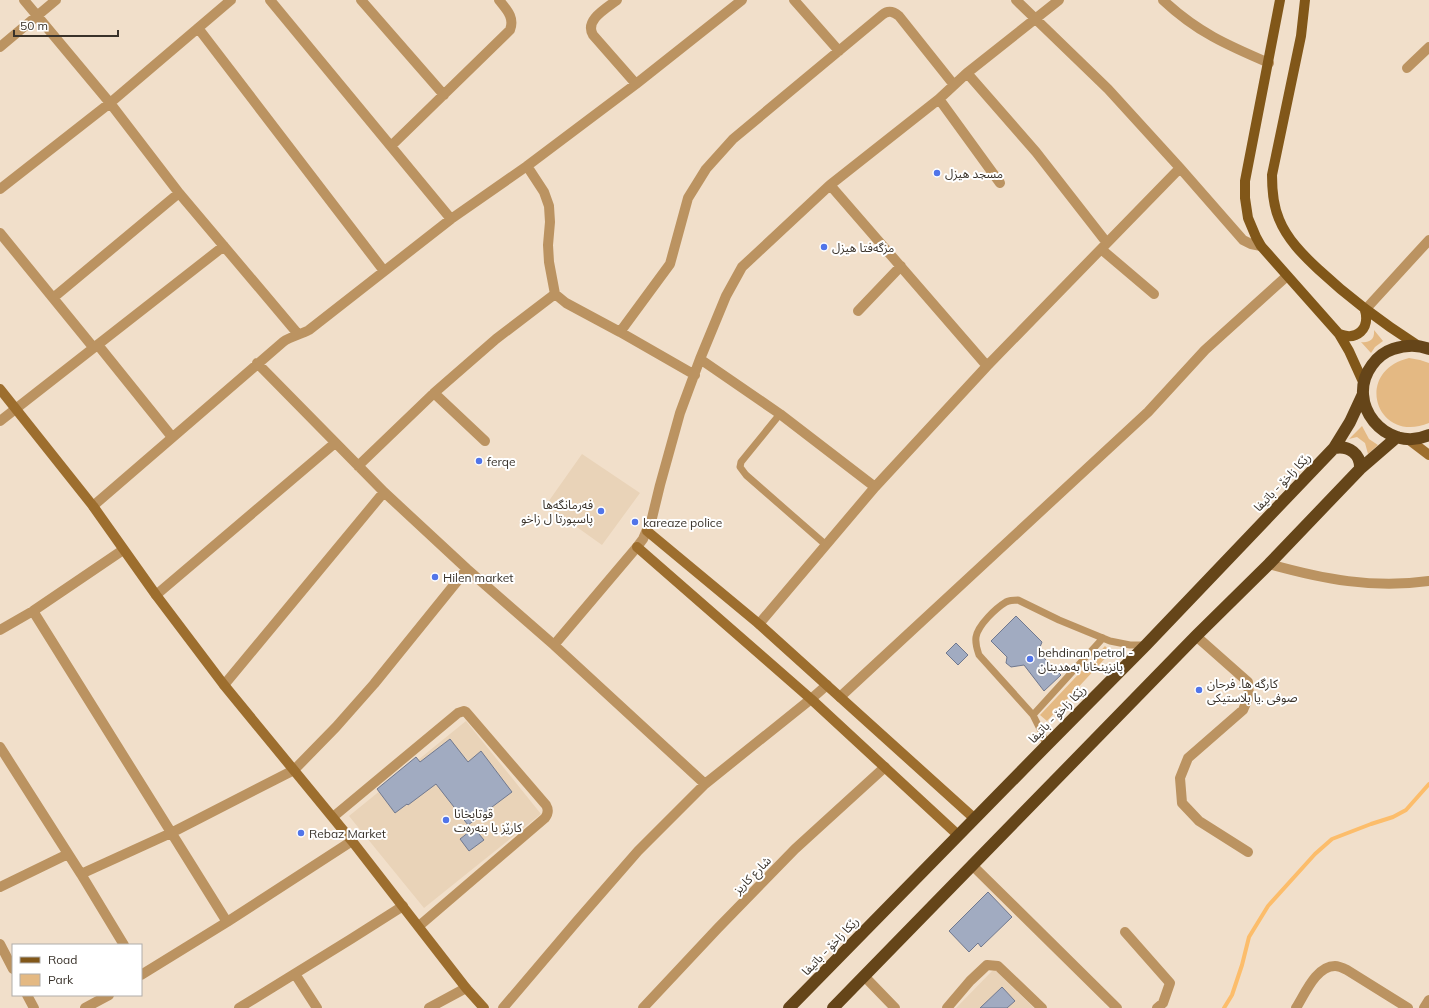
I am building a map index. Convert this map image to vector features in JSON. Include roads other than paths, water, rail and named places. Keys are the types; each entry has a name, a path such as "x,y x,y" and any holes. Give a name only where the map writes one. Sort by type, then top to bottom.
{"highway":[{"name":"رێکا زاخۆ - باتیفا","path":"789,1008 1146,645 1334,448 1350,422 1363,389 1368,370 1377,358 1388,350 1402,346 1425,347"},
{"path":"1363,389 1365,406 1370,416 1386,433 1402,438 1422,438 1429,435"},
{"path":"834,1008 1196,636 1269,564 1360,469 1402,438"},
{"path":"1334,448 1344,447 1354,451 1359,459 1360,469"}],"main road":[{"path":"1280,0 1245,181 1245,198 1248,218 1261,246 1339,334 1349,351 1363,389"},
{"path":"1305,0 1301,36 1272,174 1272,191 1279,220 1287,235 1296,246 1329,279 1365,310 1425,347"},
{"path":"1339,334 1350,336 1361,332 1366,322 1365,310"}],"street":[{"path":"24,0 110,103 179,193 298,334"},
{"path":"0,47 56,0"},
{"path":"0,189 110,103 231,0"},
{"path":"270,0 451,219"},
{"path":"361,0 444,95"},
{"path":"391,146 510,30 512,22 511,16 499,0"},
{"path":"617,0 594,18 590,28 593,35 636,84"},
{"path":"794,0 838,51"},
{"path":"1016,0 1108,89 1243,240 1251,244 1261,246"},
{"path":"554,645 637,547 647,531 652,518 680,413 726,296 742,267 830,185 939,99 967,73 1059,0"},
{"path":"1163,0 1207,34 1229,46 1269,63"},
{"path":"93,506 283,342 294,335 309,330 451,219 527,166 636,84 739,1"},
{"path":"620,332 670,264 688,198 706,168 733,139 885,12 895,12 954,85"},
{"path":"198,28 384,271"},
{"path":"1407,68 1429,47"},
{"path":"967,73 1036,152 1104,246 1154,294"},
{"path":"939,99 1000,183"},
{"path":"527,166 544,192 549,206 549,262 555,294 566,303 695,375"},
{"path":"759,624 875,487 987,366 1180,168"},
{"path":"830,185 987,366"},
{"path":"54,298 179,193"},
{"path":"0,233 172,438"},
{"path":"1365,310 1429,240"},
{"path":"0,421 224,246"},
{"path":"858,311 901,266"},
{"path":"840,697 1138,422 1205,350 1287,276"},
{"path":"358,466 434,393 496,339 555,294"},
{"path":"700,359 780,414 875,487"},
{"path":"257,363 384,492 467,569 554,645 705,784"},
{"path":"0,389 93,506 156,596 224,685 333,817 466,988 484,1008"},
{"path":"434,393 485,441"},
{"path":"1402,438 1429,455"},
{"path":"156,596 335,443"},
{"path":"224,685 384,492"},
{"path":"647,531 759,624 975,819"},
{"path":"637,547 811,700 958,835"},
{"path":"0,630 33,611 123,550"},
{"path":"1269,564 1321,578 1358,583 1396,584 1429,581"},
{"path":"81,874 171,833 294,770 336,727 374,684 467,569"},
{"path":"33,611 227,922"},
{"path":"1196,636 1248,682 1249,696 1243,710 1188,758 1180,778 1182,803 1199,822 1248,852"},
{"path":"503,1008 638,852 705,784 811,700 827,685"},
{"path":"333,817 458,713 464,711 546,805 548,811 545,818 419,926"},
{"path":"0,747 81,874 123,944"},
{"name":"شارع كاريز","path":"643,1008 795,849 885,767"},
{"path":"142,974 227,922 352,841"},
{"path":"0,887 68,854"},
{"path":"972,865 1117,1008"},
{"path":"239,1008 403,906"},
{"path":"1125,932 1170,983 1163,1003 1157,1008"},
{"path":"0,944 12,967"},
{"path":"947,1008 970,981 987,965 998,966 1042,1008"},
{"path":"1296,1008 1316,975 1322,970 1337,966 1347,970 1408,1008"},
{"path":"295,974 317,1008"},
{"path":"865,977 895,1008"},
{"path":"429,1008 466,988"},
{"path":"28,996 34,1008"},
{"path":"85,1008 102,1005 108,996"},
{"path":"1424,1008 1429,1000"}],"lane":[{"path":"780,414 741,462 740,468 746,475 826,545"},
{"path":"1046,746 1042,733 1033,715 979,655 976,646 976,636 979,628 985,620 1006,602 1018,600 1059,620 1118,644 1146,645"},
{"path":"1033,715 1103,638"}],"waterway":[{"path":"1224,1008 1232,995 1249,937 1268,906 1315,854 1332,839 1393,817 1406,810 1429,784"}],"place":[{"name":"مسجد هيزل","path":"937,173"},
{"name":"مزگەفتا هیزل","path":"824,247"},
{"name":"ferqe","path":"479,461"},
{"name":"فەرمانگەها پاسپورتا ل زاخو","path":"601,511"},
{"name":"kareaze police","path":"635,522"},
{"name":"Hilen market","path":"435,577"},
{"name":"behdinan petrol - پانزینخانا بەهدینان","path":"1030,659"},
{"name":"کارگه ها. فرحان صوفی .یا بلاستیکی","path":"1199,690"},
{"name":"قوتابخانا کارێز یا بنەرەت","path":"446,820"},
{"name":"Rebaz Market","path":"301,833"}]}
